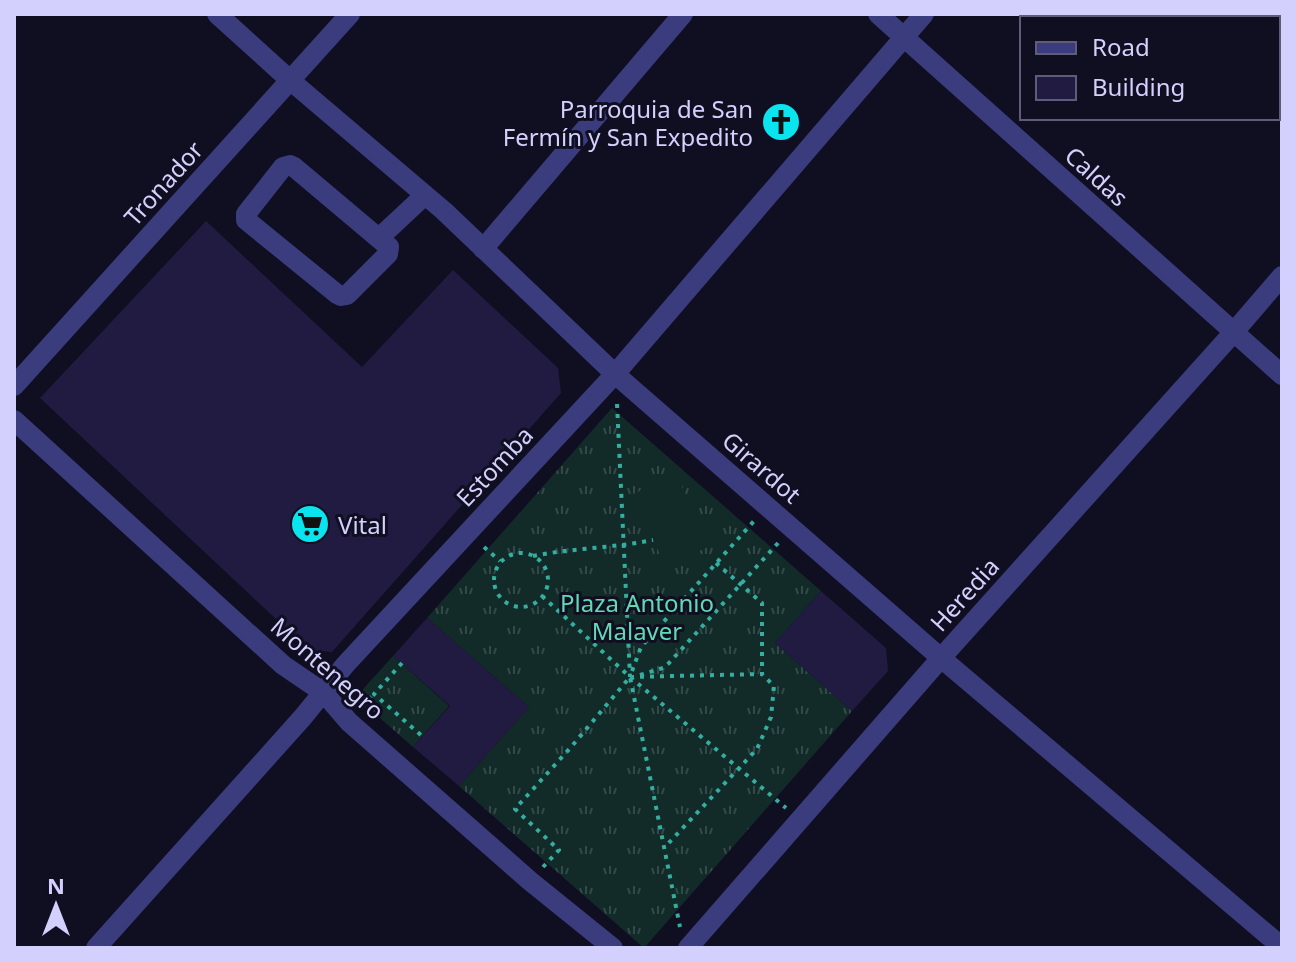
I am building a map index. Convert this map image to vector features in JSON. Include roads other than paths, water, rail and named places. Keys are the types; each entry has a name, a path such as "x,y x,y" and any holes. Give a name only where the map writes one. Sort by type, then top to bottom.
{"street":[{"name":"Girardot","path":"217,14 425,195 615,374 941,658 1282,947"},
{"name":"Tronador","path":"14,386 350,14"},
{"path":"483,249 683,14"},
{"name":"Caldas","path":"878,14 1282,375"},
{"name":"Estomba","path":"96,948 324,693 345,665 615,374 924,14"},
{"path":"290,165 379,238 389,247 388,254 347,295 341,296 246,220 246,214 283,167 290,165"},
{"path":"379,238 425,195"},
{"name":"Heredia","path":"685,941 800,820 1282,276"},
{"name":"Montenegro","path":"14,420 283,665 324,693 349,722 530,881 613,948"}],"place":[{"name":"Parroquia de San Fermín y San Expedito","path":"781,122"},
{"name":"Vital","path":"310,524"}],"park label":[{"name":"Plaza Antonio Malaver","path":"637,616"}]}
